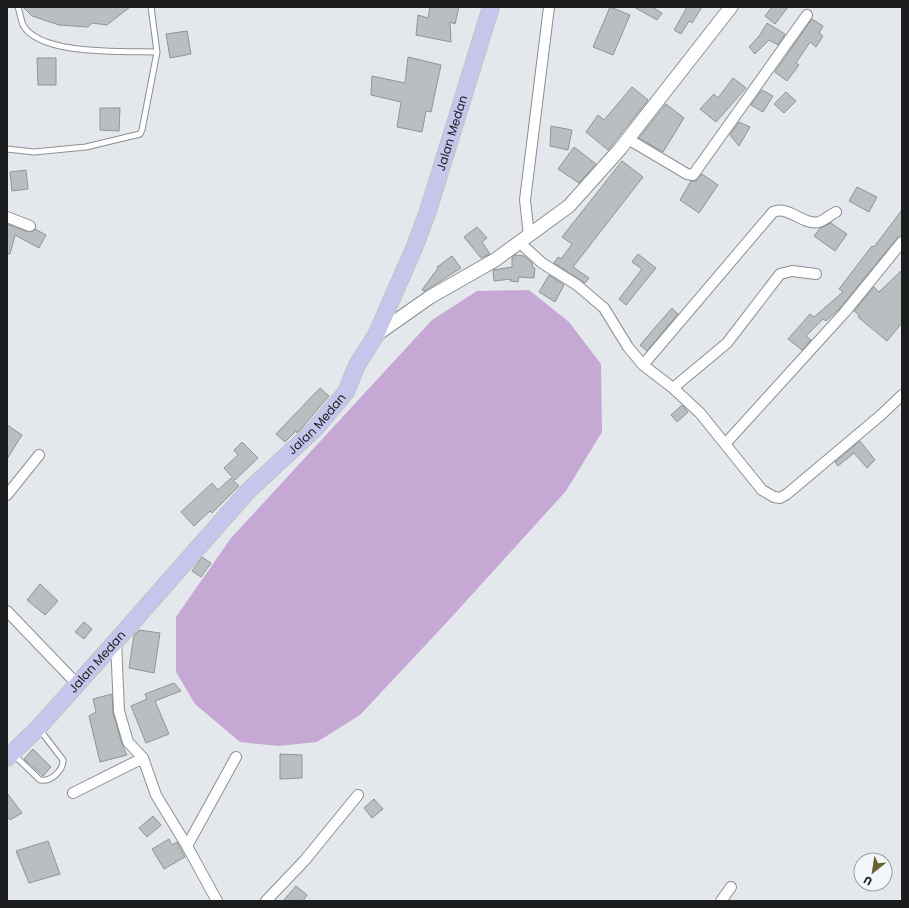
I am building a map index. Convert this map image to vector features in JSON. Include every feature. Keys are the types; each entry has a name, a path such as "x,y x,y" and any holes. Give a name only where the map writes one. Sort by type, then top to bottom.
{"main road":[{"name":"Jalan Medan","path":"10,756 38,728 248,491 315,430 346,392 357,366 376,335 415,246 428,211 491,7"}],"street":[{"path":"549,7 525,200 524,239 542,263 577,285 608,312 628,347 643,365 673,388 700,413 726,443 762,490 768,495 780,498 797,487 881,415 902,395"},
{"path":"376,335 430,297 481,269 524,239 575,200 628,139 731,7"},
{"path":"628,139 687,174 693,175 807,15"},
{"path":"643,365 773,212 782,210 808,221 817,222 836,212"},
{"path":"7,217 30,226"},
{"path":"726,443 845,312 902,242"},
{"path":"673,388 727,343 780,274 792,271 816,274"},
{"path":"7,495 39,455"},
{"path":"7,610 76,684"},
{"path":"116,641 119,711 128,742 143,758 156,795 187,846 217,901"},
{"path":"187,846 236,757"},
{"path":"73,793 143,758"},
{"path":"266,901 305,860 358,795"},
{"path":"721,901 731,887"}],"lane":[{"path":"18,7 23,25 39,39 51,45 77,49 157,52"},
{"path":"7,149 34,152 53,151 86,147 138,136 142,130 157,52 151,7"},
{"path":"10,756 40,780 48,780 60,771 63,765 63,760 38,728"}],"shaded area":[{"path":"529,290 569,322 601,364 602,432 566,491 360,715 317,742 278,746 240,742 195,704 176,672 176,617 231,538 432,320 477,291"}],"building":[{"path":"23,7 130,7 107,25 92,23 88,27 59,25 32,16"},
{"path":"430,7 459,7 455,24 450,22 451,42 416,35 418,15 428,18"},
{"path":"610,7 630,15 613,55 593,47"},
{"path":"634,7 652,7 662,13 657,20"},
{"path":"687,7 702,7 692,23 689,21 681,34 674,30"},
{"path":"772,7 788,7 775,24 765,16"},
{"path":"812,19 823,26 819,33 823,36 816,47 810,42 796,63 799,65 787,81 775,72"},
{"path":"767,23 785,34 778,45 769,40 755,54 749,47 760,35"},
{"path":"187,31 191,54 170,58 166,34"},
{"path":"408,57 441,65 431,112 426,111 422,132 397,127 401,102 371,95 372,76 405,83"},
{"path":"37,58 56,58 56,85 38,85"},
{"path":"733,78 746,88 716,122 700,109 714,94 718,98"},
{"path":"632,87 648,100 608,150 586,132 598,115 604,120"},
{"path":"762,90 773,96 763,112 751,105"},
{"path":"786,92 796,101 784,113 774,104"},
{"path":"666,104 684,118 663,152 639,138"},
{"path":"100,108 120,108 119,131 100,130"},
{"path":"739,122 750,127 739,146 730,135"},
{"path":"551,126 572,130 568,150 550,146"},
{"path":"574,147 596,164 579,183 558,169"},
{"path":"622,161 643,177 573,267 589,278 585,283 554,263 558,257 561,259 572,244 562,237"},
{"path":"26,170 28,189 12,191 10,172"},
{"path":"702,174 718,185 699,213 680,200 691,181 696,181"},
{"path":"857,187 877,197 869,212 849,201"},
{"path":"902,210 902,236 897,238 840,308 826,321 823,319 806,336 811,340 802,350 788,339 810,314 814,317 843,292 839,289"},
{"path":"831,223 847,234 835,251 814,236 820,228"},
{"path":"7,224 28,232 35,229 46,235 39,248 15,235 10,254 7,254"},
{"path":"477,227 487,238 482,242 490,254 481,258 464,237"},
{"path":"638,254 656,268 626,305 619,299 642,269 632,262"},
{"path":"515,255 524,256 532,263 533,268 535,268 534,278 519,277 518,282 510,281 511,279 494,281 493,270 512,267 512,258"},
{"path":"452,256 461,268 425,291 422,290 438,268 437,267"},
{"path":"902,270 902,323 887,341 858,317 859,315 854,311 874,287 879,292"},
{"path":"549,275 564,285 555,302 539,292"},
{"path":"672,308 678,314 647,351 640,345"},
{"path":"320,388 329,396 302,428 297,433 296,431 285,442 276,434"},
{"path":"682,405 688,412 677,422 671,415"},
{"path":"7,425 22,435 7,459"},
{"path":"860,441 875,460 867,468 854,453 838,466 835,462"},
{"path":"242,442 258,458 235,480 224,468 238,455 234,450"},
{"path":"231,478 239,486 212,513 210,511 194,526 181,512 212,483 218,490"},
{"path":"202,557 211,563 201,577 192,571"},
{"path":"40,584 58,601 45,615 27,600"},
{"path":"84,622 92,629 84,639 75,632"},
{"path":"139,630 160,633 154,673 129,668 134,635"},
{"path":"174,683 181,691 155,701 169,734 146,743 131,706 147,699 145,694"},
{"path":"112,694 113,713 122,744 127,755 100,762 89,716 96,712 93,699"},
{"path":"33,749 51,767 43,776 24,759"},
{"path":"280,754 302,755 302,778 280,779"},
{"path":"7,793 22,813 10,820 7,816"},
{"path":"374,799 383,809 372,818 364,808"},
{"path":"153,816 161,825 147,837 139,828"},
{"path":"169,839 172,845 177,842 185,857 164,869 152,849"},
{"path":"48,841 60,874 29,883 16,851"},
{"path":"296,886 307,895 303,901 283,901"}]}
